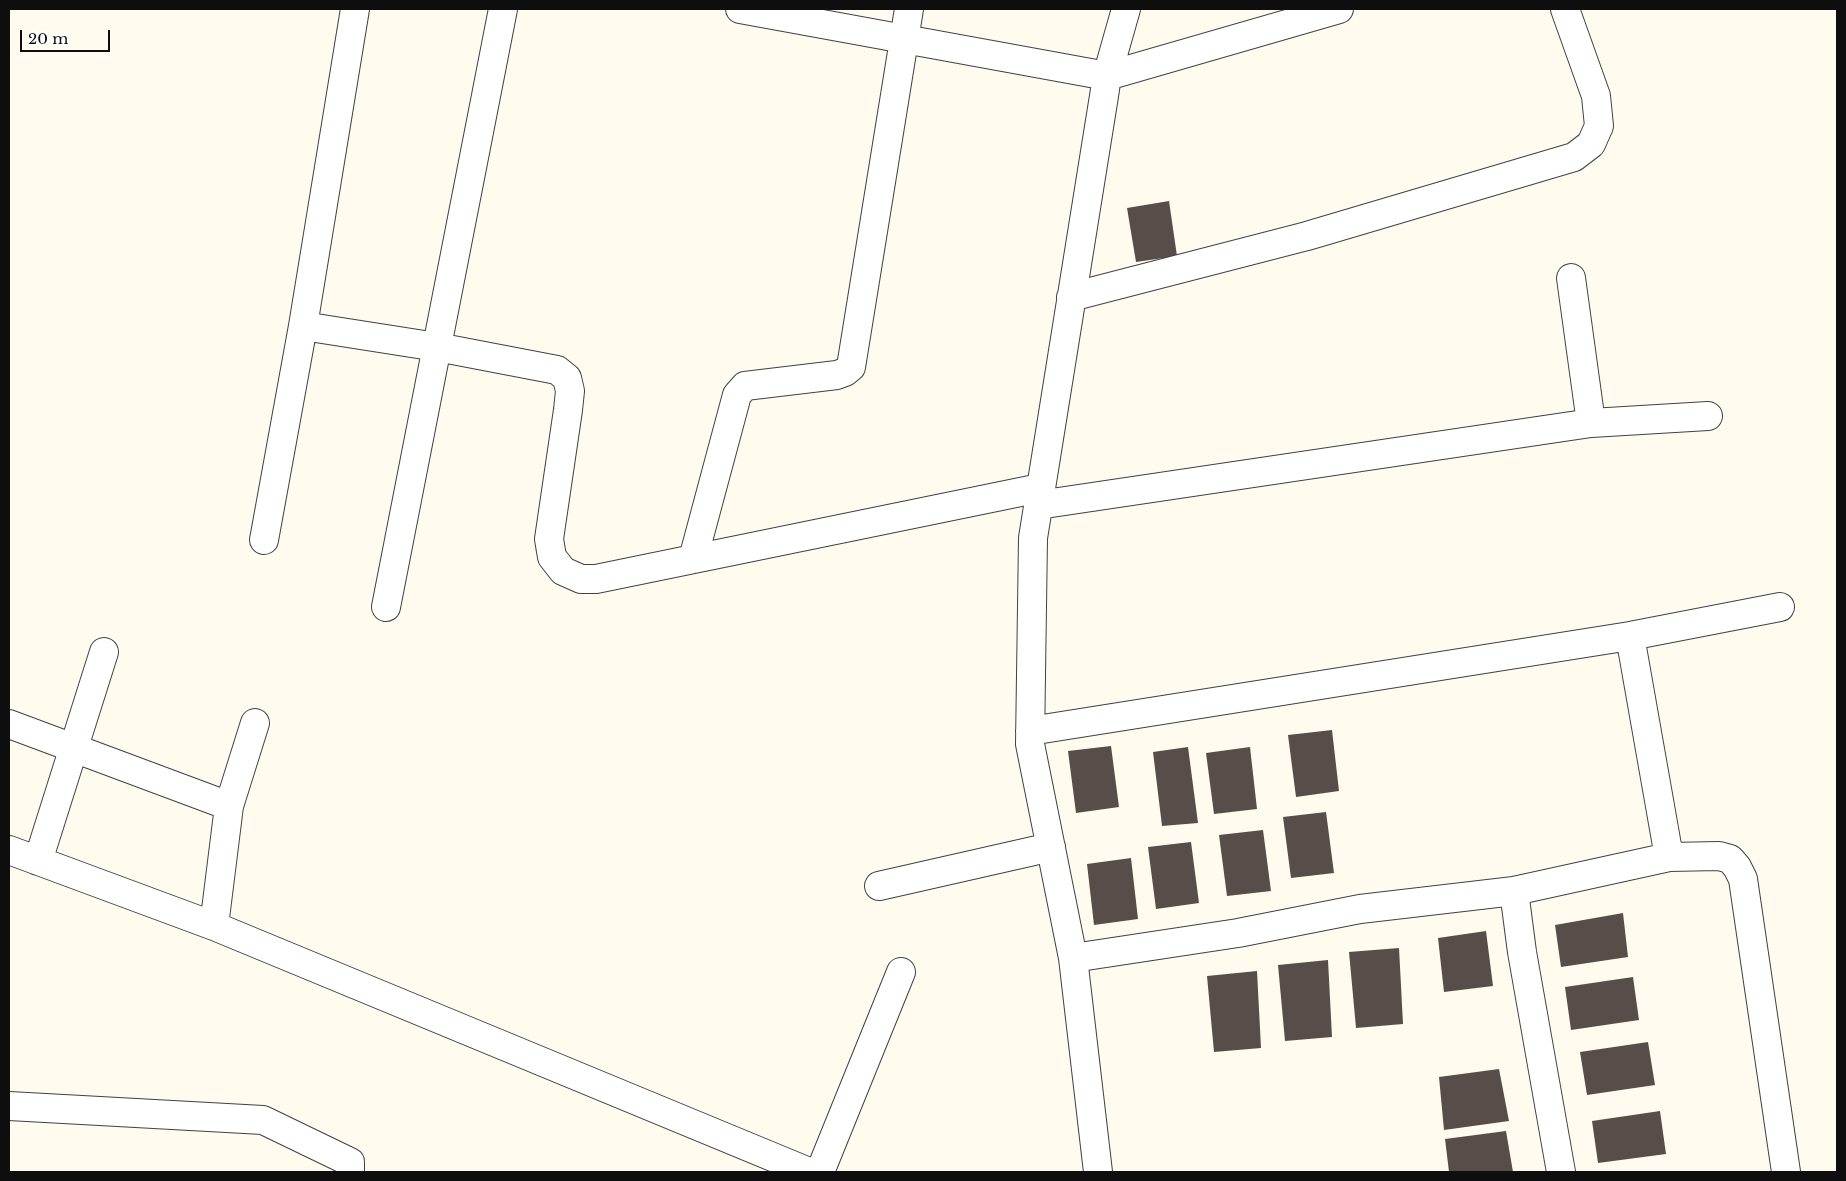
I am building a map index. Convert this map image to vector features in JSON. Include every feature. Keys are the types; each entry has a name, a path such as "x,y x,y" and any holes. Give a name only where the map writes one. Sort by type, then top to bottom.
{"street":[{"path":"264,540 303,326 355,9"},
{"path":"386,607 503,9"},
{"path":"740,9 1108,76 1339,9"},
{"path":"693,559 737,394 745,386 837,375 851,367 909,9"},
{"path":"1098,1172 1073,958 1030,744 1032,538 1108,76 1126,9"},
{"path":"1072,297 1307,236 1574,157 1591,144 1599,126 1596,96 1565,9"},
{"path":"1571,278 1591,424"},
{"path":"303,326 437,347 557,370 567,378 570,391 568,410 549,539 552,557 563,571 581,578 596,579 693,559 1039,497 1591,424 1708,416"},
{"path":"1030,731 1630,636 1780,607"},
{"path":"1630,636 1669,857"},
{"path":"38,861 104,652"},
{"path":"214,926 229,806 255,723"},
{"path":"9,724 229,806"},
{"path":"879,886 1051,847"},
{"path":"9,850 214,926 809,1172"},
{"path":"1073,958 1238,933 1360,909 1514,891 1669,857 1719,856 1730,858 1743,879 1786,1172"},
{"path":"1514,891 1522,952 1561,1172"},
{"path":"820,1172 901,972"},
{"path":"9,1106 263,1120 350,1162 350,1172"}],"building":[{"path":"1169,201 1177,256 1136,262 1127,208"},
{"path":"1332,730 1339,791 1296,797 1288,735"},
{"path":"1111,746 1119,807 1076,813 1068,751"},
{"path":"1188,747 1198,823 1162,826 1153,752"},
{"path":"1250,747 1257,809 1214,814 1206,753"},
{"path":"1326,812 1334,873 1291,878 1283,817"},
{"path":"1263,830 1271,891 1227,896 1219,835"},
{"path":"1191,842 1199,903 1156,909 1148,847"},
{"path":"1131,858 1138,919 1094,925 1087,864"},
{"path":"1623,913 1628,957 1561,967 1555,925"},
{"path":"1486,931 1493,986 1444,992 1438,938"},
{"path":"1399,948 1403,1024 1356,1028 1349,952"},
{"path":"1328,960 1332,1037 1285,1041 1278,965"},
{"path":"1257,971 1261,1048 1214,1052 1207,976"},
{"path":"1633,977 1639,1020 1571,1030 1565,987"},
{"path":"1648,1042 1655,1085 1587,1095 1580,1052"},
{"path":"1499,1069 1509,1121 1444,1130 1439,1077"},
{"path":"1660,1111 1666,1154 1598,1163 1592,1121"},
{"path":"1506,1131 1513,1172 1449,1172 1445,1139"}]}
